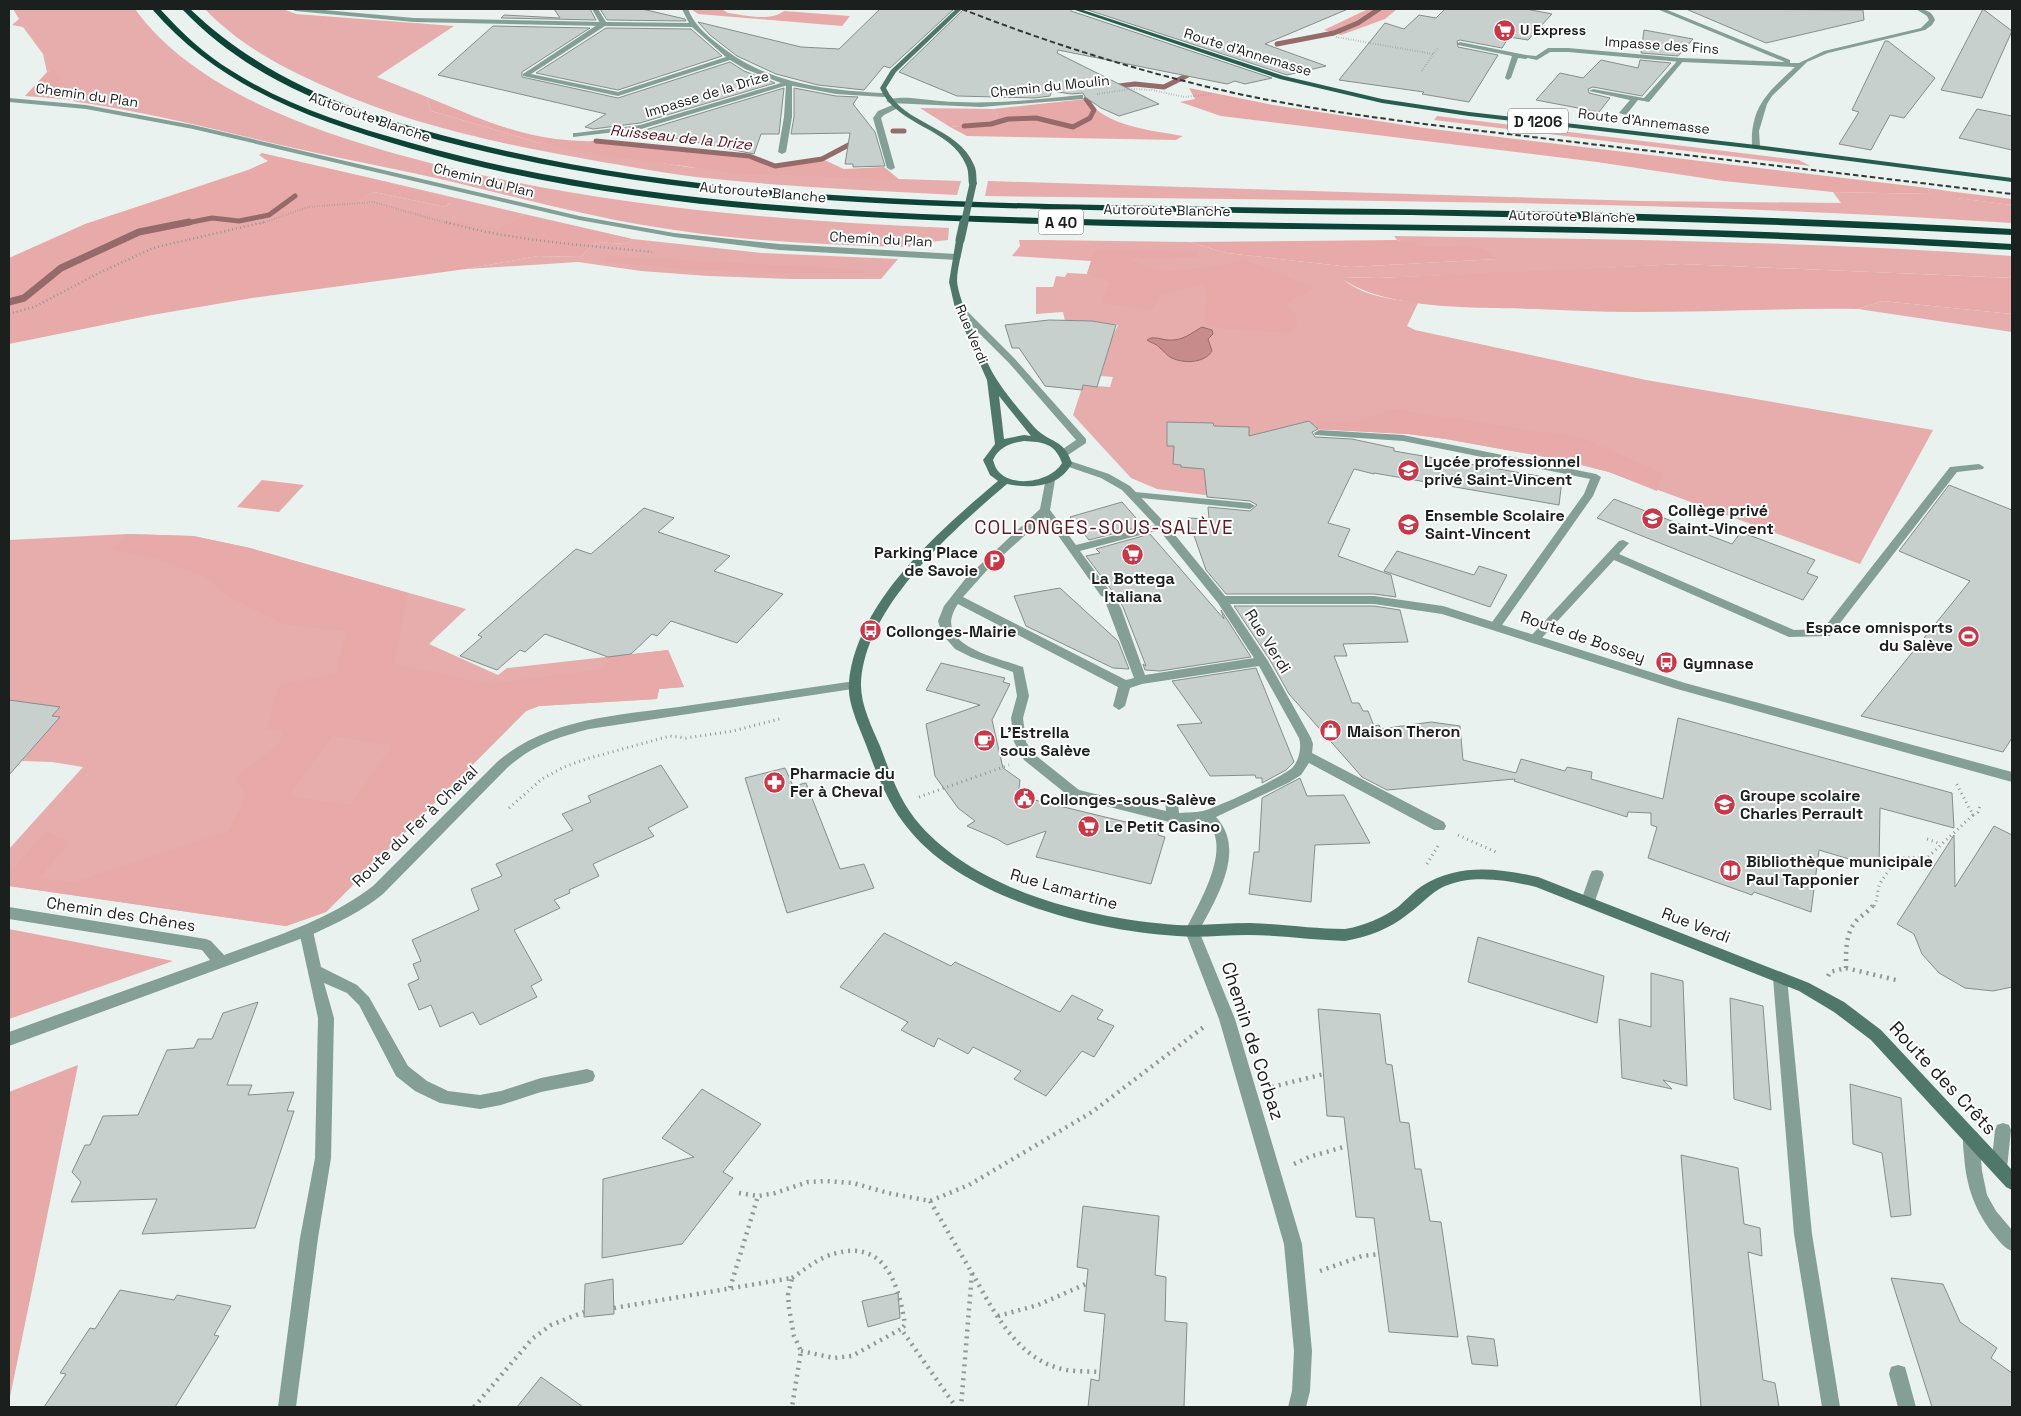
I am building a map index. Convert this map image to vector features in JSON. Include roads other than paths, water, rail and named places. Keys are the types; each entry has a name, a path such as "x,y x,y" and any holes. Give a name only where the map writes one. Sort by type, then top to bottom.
{"highway":[{"name":"Autoroute Blanche","path":"156,9 176,32 199,52 225,70 265,93 348,127 418,149 510,172 583,185 670,197 800,210 1006,221 1691,232 2012,247"},
{"name":"Autoroute Blanche","path":"186,9 205,29 226,46 266,71 313,95 368,116 448,140 527,159 682,184 822,197 1001,206 1612,215 1816,221 2012,232"}],"main road":[{"name":"Route d'Annemasse","path":"1075,9 1259,71 1356,96 1469,114 1756,147 2012,180"}],"street":[{"path":"294,9 414,20 694,25"},
{"path":"595,9 604,24"},
{"path":"685,9 694,25 729,58 787,84 788,117 782,152"},
{"path":"891,168 877,118 890,101 883,85 893,71 959,9"},
{"path":"1660,9 1800,65"},
{"path":"1756,147 1755,131 1763,104 1769,95 1800,65 1813,56 1923,29 1932,20 1928,14 1919,9"},
{"path":"604,24 524,75 618,94 729,58"},
{"path":"1460,44 1516,55 1508,78"},
{"name":"Impasse des Fins","path":"1516,55 1537,58 1548,50 1568,50 1681,60 1800,65"},
{"path":"1593,90 1646,100 1681,60"},
{"name":"Chemin du Moulin","path":"787,84 890,101 909,100 966,105 1008,105 1080,97"},
{"name":"Impasse de la Drize","path":"576,135 641,127 787,84"},
{"path":"1623,114 1635,99"},
{"name":"Chemin du Plan","path":"9,100 86,107 193,127 327,160 395,173 579,218 674,235 779,247 957,257"},
{"name":"Rue Verdi","path":"890,101 959,148 970,163 973,184 960,240 953,282 959,308 992,380 1019,416 1041,440"},
{"path":"959,308 1012,361 1082,442 1066,458 1062,473 1050,480 1023,484 998,476 989,466 990,454 1000,444 1024,438 1041,440 1055,445 1066,458"},
{"name":"Rue Verdi","path":"992,380 1000,444"},
{"path":"1319,433 1403,438 1596,477 1590,494 1496,625"},
{"name":"Rue Verdi","path":"1066,458 1115,481 1135,495 1222,600 1262,661 1305,738 1307,744 1305,755"},
{"path":"1613,555 1793,634 1826,634 1954,469 1979,467"},
{"name":"Rue Lamartine","path":"1006,480 934,545 900,586 882,610 865,641 857,667 854,686 874,746 897,805 913,826 944,857 1003,891 1050,907 1144,927 1192,931 1249,929 1345,935 1360,932 1388,921 1429,888 1452,878 1488,873 1538,882"},
{"path":"1050,480 1045,510 1040,517 968,584 956,598 947,613 944,625 949,636 962,648 1019,670 1026,678 1017,718 1020,742 1029,758 1075,794 1173,818 1207,816 1283,780 1296,772 1305,755 1439,826"},
{"path":"1135,495 1250,506"},
{"path":"1045,510 1074,548 1115,608 1141,680"},
{"path":"1074,548 1162,526"},
{"path":"1535,638 1623,543"},
{"path":"956,598 1125,685 1141,680 1262,661"},
{"name":"Route de Bossey","path":"1222,600 1374,600 1443,610 1496,625 1681,686 2012,777"},
{"path":"1119,706 1125,685"},
{"name":"Route du Fer à Cheval","path":"9,1039 306,931 341,915 378,890 502,765 517,752 545,737 589,725 854,686"},
{"path":"1172,798 1173,818"},
{"path":"1192,931 1214,885 1222,853 1221,834 1207,816"},
{"path":"1588,901 1597,875"},
{"name":"Rue Verdi","path":"1538,882 1780,978 1823,997 1839,1008"},
{"name":"Chemin des Chênes","path":"9,913 206,945 221,962"},
{"path":"287,1407 309,1238 323,1158 326,1018 306,931"},
{"name":"Chemin de Corbaz","path":"1192,931 1227,1020 1293,1244 1298,1279 1303,1351 1301,1391 1297,1407"},
{"path":"314,971 352,989 364,1001 402,1072 421,1086 446,1098 480,1102 501,1098 541,1085 587,1076"},
{"path":"1780,978 1803,1234 1831,1407"},
{"name":"Route des Crêts","path":"1839,1008 1876,1035 2012,1182"},
{"path":"1999,1168 2003,1130"},
{"path":"1971,1137 1973,1177 1979,1200 1990,1217 2012,1243"},
{"path":"1898,1374 1907,1407"}],"waterway":[{"name":"Ruisseau de la Drize","path":"1277,44 1334,33 1358,23 1379,9"},
{"name":"Ruisseau de la Drize","path":"1111,87 1135,84 1164,87 1188,75"},
{"name":"Ruisseau de la Drize","path":"964,126 991,124 1008,119 1036,118 1073,127 1090,118 1094,110 1086,99"},
{"path":"893,131 904,131"},
{"name":"Ruisseau de la Drize","path":"596,141 749,156 775,166 822,159 858,140"},
{"name":"Ruisseau de la Drize","path":"182,224 212,218 239,221 269,215 295,196"},
{"name":"Ruisseau de la Drize","path":"9,302 24,298 61,268 139,232 189,222"}],"railway":[{"path":"962,9 1029,34 1131,66 1199,85 1278,102 1456,128 2012,194"}],"place":[{"name":"U Express","path":"1504,30"},
{"name":"Lycée professionnel privé Saint-Vincent","path":"1408,470"},
{"name":"Collège privé Saint-Vincent","path":"1652,519"},
{"name":"Ensemble Scolaire Saint-Vincent","path":"1409,524"},
{"name":"La Bottega Italiana","path":"1133,554"},
{"name":"Parking Place de Savoie","path":"994,561"},
{"name":"Collonges-Mairie","path":"870,631"},
{"name":"Espace omnisports du Salève","path":"1969,636"},
{"name":"Gymnase","path":"1667,663"},
{"name":"Maison Theron","path":"1331,731"},
{"name":"L'Estrella sous Salève","path":"984,741"},
{"name":"Pharmacie du Fer à Cheval","path":"774,782"},
{"name":"Collonges-sous-Salève","path":"1024,799"},
{"name":"Groupe scolaire Charles Perrault","path":"1724,804"},
{"name":"Le Petit Casino","path":"1089,826"},
{"name":"Bibliothèque municipale Paul Tapponier","path":"1730,870"}],"district":[{"name":"COLLONGES-SOUS-SALÈVE","path":"1104,527"}]}
